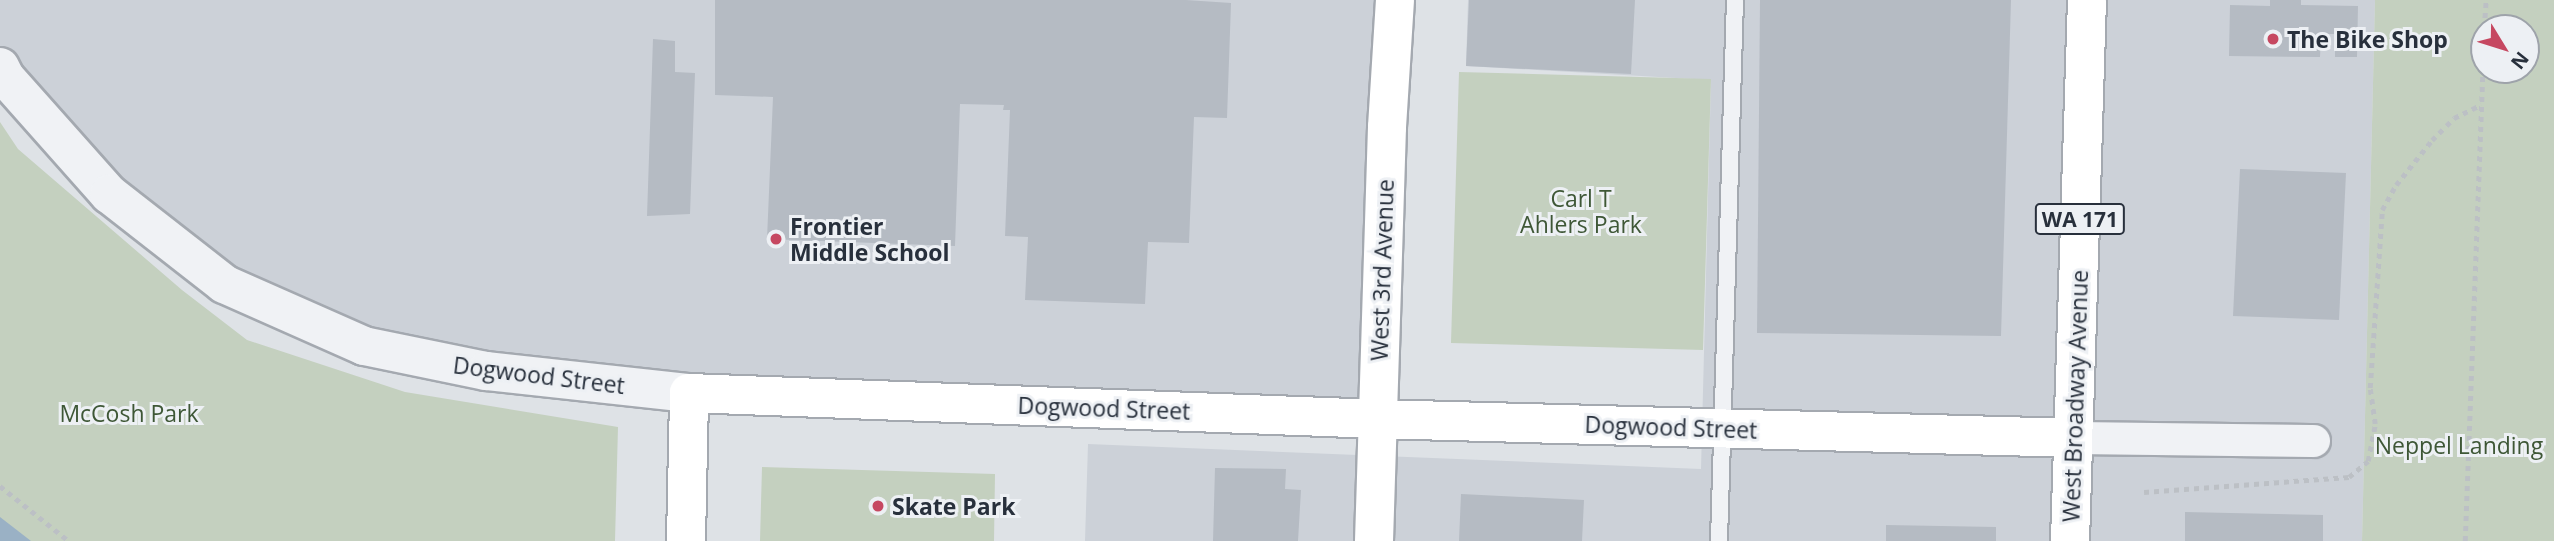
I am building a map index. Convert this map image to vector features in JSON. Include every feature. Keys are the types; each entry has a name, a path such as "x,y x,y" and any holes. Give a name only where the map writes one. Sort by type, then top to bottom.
{"main road":[{"name":"West 3rd Avenue","path":"1374,541 1395,0"},
{"name":"West Broadway Avenue","path":"2070,541 2087,0"},
{"name":"Dogwood Street","path":"689,393 1377,419 2073,438"},
{"path":"687,541 689,393"}],"street":[{"name":"Dogwood Street","path":"0,67 5,77 109,194 224,284 364,346 486,371 689,393"},
{"name":"Dogwood Street","path":"2073,438 2314,441"}],"lane":[{"path":"1718,541 1735,0"}],"path":[{"path":"2465,541 2482,84"},
{"path":"2144,492 2349,477 2368,461 2375,424 2370,388 2382,210 2396,185 2431,140 2454,118 2481,105"},
{"path":"0,486 68,541"}],"shaded area":[{"name":"Frontier Middle School","path":"0,0 1397,0 1377,419 486,371 224,284 0,67"},
{"path":"1468,0 2375,0 2362,541 1085,541 1088,444 1701,469 1711,80 1466,66"}],"green space":[{"name":"Neppel Landing","path":"2375,0 2554,0 2554,541 2362,541"},
{"name":"Carl T Ahlers Park","path":"1459,72 1711,79 1703,350 1451,343"},
{"name":"McCosh Park","path":"0,122 18,149 182,290 247,340 405,392 618,427 615,541 0,541"},
{"name":"Skate Park","path":"762,467 995,474 994,541 760,541"}],"water":[{"path":"0,517 31,541 0,541"}],"building":[{"path":"715,0 1186,0 1231,3 1227,118 1194,117 1189,243 1148,242 1145,304 1025,300 1028,237 1005,236 1010,110 1003,110 1004,105 960,104 955,246 767,239 773,97 715,95"},
{"path":"1469,0 1635,0 1631,74 1466,66"},
{"path":"1760,0 2011,0 2001,336 1757,333"},
{"path":"2270,0 2301,0 2301,5 2358,6 2357,57 2335,57 2335,34 2321,34 2320,57 2229,56 2230,5 2270,6"},
{"path":"653,39 675,41 675,72 695,73 690,214 647,216"},
{"path":"2240,169 2346,173 2339,320 2233,316"},
{"path":"1215,468 1286,469 1285,489 1301,490 1298,541 1213,541"},
{"path":"1461,494 1584,500 1582,541 1459,541"},
{"path":"2185,512 2323,515 2323,541 2185,541"},
{"path":"1886,525 1996,527 1996,541 1886,541"}],"place":[{"name":"The Bike Shop","path":"2273,39"},
{"name":"Frontier Middle School","path":"776,239"},
{"name":"Skate Park","path":"878,506"}]}
